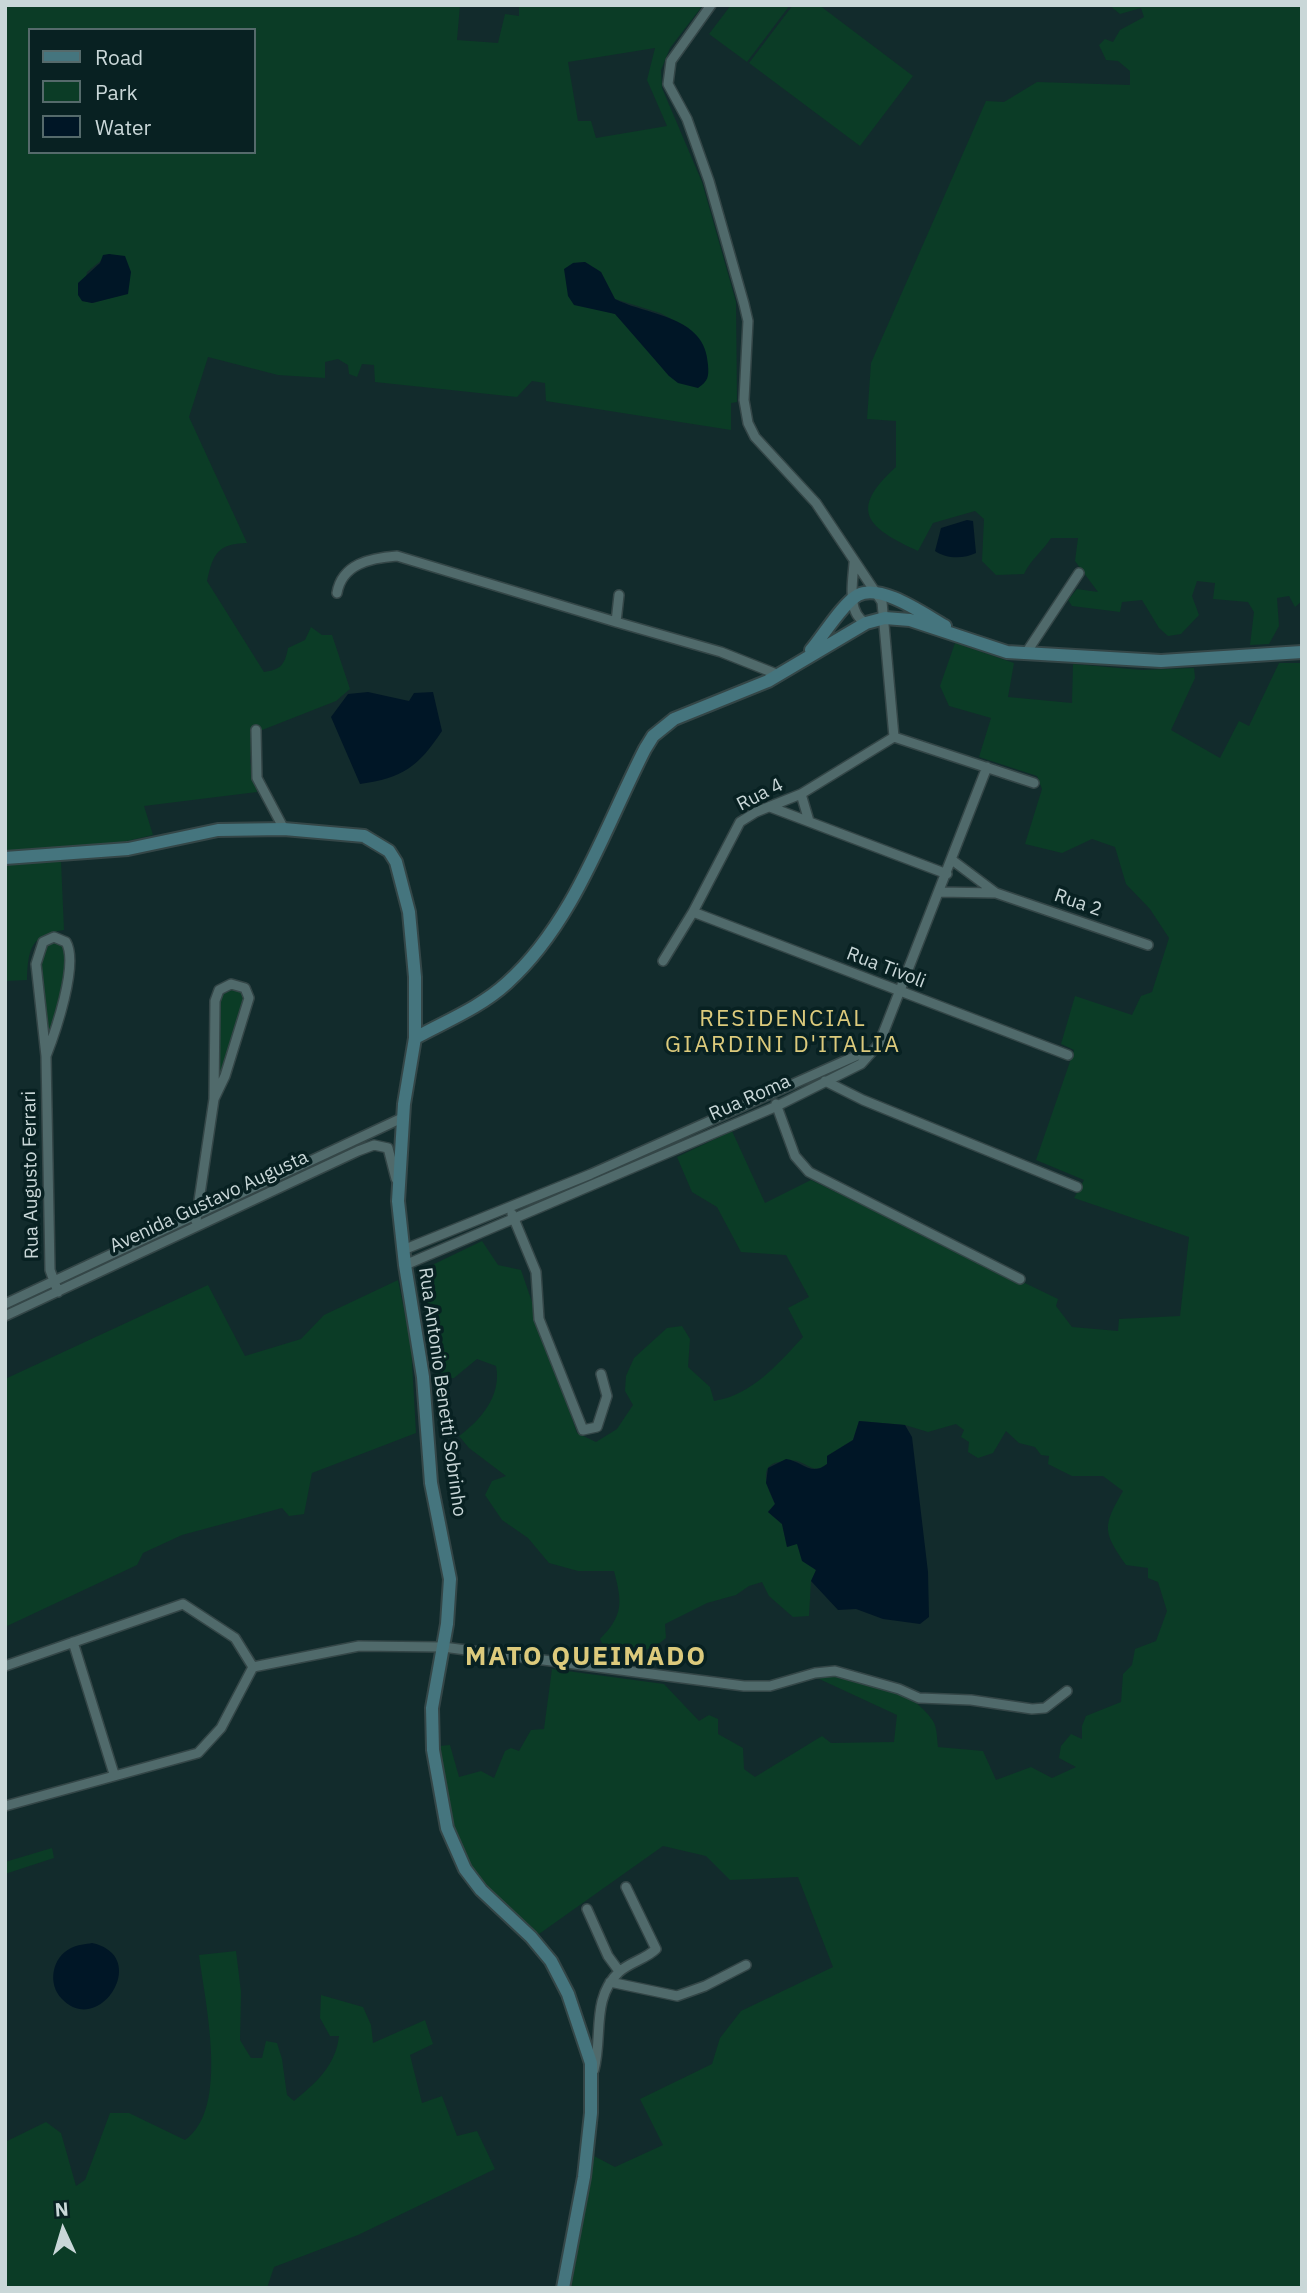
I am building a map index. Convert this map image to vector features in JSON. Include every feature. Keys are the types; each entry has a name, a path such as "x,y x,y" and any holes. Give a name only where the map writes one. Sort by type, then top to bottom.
{"street":[{"path":"711,5 671,61 668,84 687,119 709,181 744,304 748,321 745,412 755,437 811,497 854,563 878,593 885,618 894,737 1034,783"},
{"path":"337,593 339,581 345,572 384,557 397,556 720,652 779,675"},
{"path":"854,563 852,600 858,618 866,623"},
{"path":"1026,653 1079,573"},
{"path":"807,656 852,600 865,593 878,593 903,602 970,641"},
{"path":"616,622 619,595"},
{"path":"415,1038 490,997 527,963 571,900 645,749 662,727 674,719 779,675 866,623 885,618 910,620 997,650 1026,653 1161,661 1302,652"},
{"path":"256,730 257,778 284,829"},
{"name":"Rua 4","path":"663,961 693,912 740,822 801,794 894,737"},
{"path":"899,991 947,874 986,767"},
{"path":"801,794 809,821"},
{"path":"770,807 947,874"},
{"name":"Rua Antonio Benetti Sobrinho","path":"5,858 128,849 218,830 284,829 364,836 389,851 396,862 409,912 415,977 415,1038 402,1118 398,1191 405,1265 422,1366 431,1483 450,1579 443,1647 430,1728 447,1828 465,1869 481,1890 536,1942 561,1977 588,2052 593,2077 584,2177 563,2288"},
{"name":"Rua 2","path":"952,860 996,893 1149,946"},
{"name":"Rua 2","path":"939,892 996,893"},
{"name":"Rua Tivoli","path":"693,912 1068,1055"},
{"name":"Rua Augusto Ferrari","path":"46,1056 59,1020 70,957 66,942 54,937 43,942 37,955 46,1056 50,1270 58,1292"},
{"path":"197,1228 196,1217 214,1099 215,1001 222,988 231,984 245,988 249,998 225,1076 214,1099"},
{"name":"Rua Roma","path":"403,1250 509,1209 773,1095 861,1064 879,1044 899,991"},
{"path":"823,1078 863,1100 1077,1187"},
{"name":"Rua Roma","path":"405,1265 777,1106 823,1078"},
{"path":"773,1095 795,1156 808,1172 1020,1279"},
{"name":"Avenida Gustavo Augusta","path":"5,1304 196,1217 402,1118"},
{"name":"Avenida Gustavo Augusta","path":"5,1316 374,1145 388,1148 398,1191"},
{"path":"592,1174 596,1185"},
{"path":"509,1209 536,1272 539,1319 583,1430 597,1427 606,1402 601,1374"},
{"path":"5,1666 183,1604 235,1638 253,1667"},
{"path":"73,1642 114,1774"},
{"path":"253,1667 359,1646 443,1647 757,1687 835,1671 919,1698 971,1700 1015,1708 1045,1708 1067,1691"},
{"path":"5,1806 198,1753 221,1728 253,1667"},
{"path":"593,2077 599,2051 600,2003 610,1983 620,1971 656,1950 626,1887"},
{"path":"587,1909 608,1956 620,1971"},
{"path":"610,1983 677,1996 746,1965"}],"green space":[{"path":"5,5 460,5 457,40 498,43 505,14 519,16 519,5 703,5 670,48 661,70 662,88 702,182 736,302 737,402 731,403 731,430 546,401 545,383 532,381 517,397 375,382 374,365 362,364 357,377 349,374 348,365 338,359 325,362 325,378 278,375 208,357 189,417 247,543 229,546 218,552 207,581 264,672 281,666 288,648 305,640 311,627 322,635 332,635 350,689 336,701 252,734 250,762 257,792 144,806 153,835 114,844 5,851","holes":["655,48 647,80 667,126 596,138 591,121 578,121 568,62","109,254 115,257 128,293 93,303 82,301 87,272","585,262 601,272 615,299 660,313 689,328 669,376 634,333 615,314 605,310 573,263"]},
{"path":"731,5 790,5 747,62 709,34"},
{"path":"793,5 819,5 913,76 860,146 749,63"},
{"path":"1109,5 1302,5 1302,601 1295,607 1289,596 1277,598 1279,626 1269,644 1250,645 1254,612 1248,602 1213,599 1215,583 1197,581 1192,596 1199,615 1181,634 1168,636 1159,628 1142,600 1122,602 1120,612 1072,606 1068,600 1077,589 1098,592 1075,561 1078,538 1051,538 1024,574 996,575 982,561 984,519 975,511 933,523 918,551 887,534 876,526 870,517 868,507 872,495 896,467 896,421 867,419 871,363 986,101 1004,102 1037,82 1130,85 1130,71 1118,61 1106,60 1099,45 1105,39 1113,42 1120,30 1144,17 1141,8 1120,14"},
{"path":"955,643 1014,663 1008,697 1072,703 1073,664 1142,670 1194,668 1195,678 1171,730 1220,758 1239,721 1249,726 1279,663 1302,663 1302,2288 571,2288 594,2156 615,2167 663,2145 640,2099 712,2064 720,2038 741,2011 833,1967 798,1877 730,1880 706,1856 663,1846 539,1934 486,1888 465,1857 452,1821 439,1746 450,1745 459,1777 481,1771 494,1778 505,1751 511,1748 519,1751 531,1730 544,1729 552,1669 664,1684 699,1721 709,1715 718,1719 718,1734 743,1748 744,1769 755,1777 822,1736 831,1743 894,1742 897,1715 815,1677 826,1673 885,1687 912,1700 933,1721 938,1747 983,1751 996,1780 1031,1767 1052,1778 1076,1767 1059,1758 1061,1746 1071,1734 1082,1739 1082,1726 1086,1716 1121,1702 1123,1674 1132,1665 1135,1649 1156,1641 1167,1611 1158,1582 1148,1578 1148,1568 1126,1565 1109,1537 1111,1513 1123,1491 1103,1476 1072,1476 1048,1464 1049,1456 1041,1455 1035,1447 1019,1443 1006,1431 993,1453 978,1458 968,1452 969,1442 961,1437 964,1430 956,1424 928,1432 905,1425 859,1421 853,1440 827,1456 827,1464 823,1467 812,1468 797,1461 785,1461 772,1464 766,1473 775,1504 768,1512 782,1524 787,1547 797,1543 816,1571 811,1581 809,1616 793,1617 769,1596 762,1582 749,1586 736,1595 707,1603 665,1624 666,1638 653,1647 631,1653 607,1653 600,1639 613,1623 619,1608 619,1591 614,1571 578,1571 549,1563 528,1538 502,1520 485,1495 492,1481 506,1476 469,1448 459,1436 482,1414 493,1397 496,1366 477,1359 454,1378 438,1379 434,1366 419,1275 430,1266 482,1241 498,1265 521,1270 577,1433 596,1442 617,1429 633,1405 625,1391 626,1376 634,1358 667,1328 682,1326 690,1339 688,1367 710,1387 714,1401 728,1398 763,1377 803,1337 788,1308 809,1297 786,1255 741,1252 717,1207 692,1192 677,1157 732,1131 765,1203 811,1180 1058,1299 1056,1306 1072,1327 1118,1331 1119,1319 1180,1316 1189,1237 1074,1198 1084,1180 1036,1160 1074,1050 1061,1044 1075,996 1132,1015 1141,996 1152,992 1169,938 1150,909 1126,884 1115,847 1092,839 1062,853 1025,844 1042,789 1037,776 979,757 991,718 949,706 940,686"},
{"path":"61,861 64,930 44,935 34,945 30,951 27,980 5,981 5,865"},
{"path":"50,940 65,946 65,971 55,1020 47,1043 39,957"},
{"path":"230,988 243,992 246,999 218,1082 219,1001 222,993"},
{"path":"398,1280 411,1345 416,1433 312,1473 304,1514 289,1516 282,1508 182,1535 143,1553 137,1565 5,1627 5,1379 208,1285 245,1356 301,1339 324,1315"},
{"path":"52,1848 54,1858 5,1874 5,1862"},
{"path":"236,1951 241,1992 240,2040 251,2058 262,2058 266,2041 277,2043 287,2095 294,2101 324,2073 337,2046 339,2036 330,2036 320,2018 321,1995 363,2007 371,2025 373,2043 425,2020 433,2044 410,2055 422,2103 442,2096 457,2136 477,2131 495,2169 358,2235 274,2267 267,2288 5,2288 5,2142 46,2122 61,2133 76,2186 85,2180 110,2113 129,2113 185,2140 199,2125 207,2105 211,2080 209,2026 199,1955"}],"water":[{"path":"103,255 125,256 131,272 128,294 92,303 82,301 78,295 78,283 100,263"},
{"path":"585,262 601,272 615,299 673,320 697,336 705,349 708,365 708,376 704,383 698,388 678,383 615,314 574,305 568,296 564,269 573,263"},
{"path":"967,520 973,521 976,553 955,557 944,556 935,551 941,528"},
{"path":"368,692 409,701 414,693 433,692 442,731 425,754 408,769 388,778 360,784 331,717 348,694"},
{"path":"859,1421 905,1425 912,1437 928,1572 929,1617 920,1624 883,1619 856,1609 838,1610 811,1581 816,1570 802,1561 797,1544 787,1547 782,1524 768,1512 775,1504 766,1483 768,1468 786,1459 811,1469 821,1468 827,1464 827,1456 853,1440"},
{"path":"92,1943 109,1951 118,1963 119,1977 104,2002 91,2009 76,2008 57,1993 54,1971 59,1958 65,1952 76,1946"}],"district":[{"name":"RESIDENCIAL GIARDINI D'ITALIA","path":"783,1032"},
{"name":"MATO QUEIMADO","path":"586,1657"}]}
